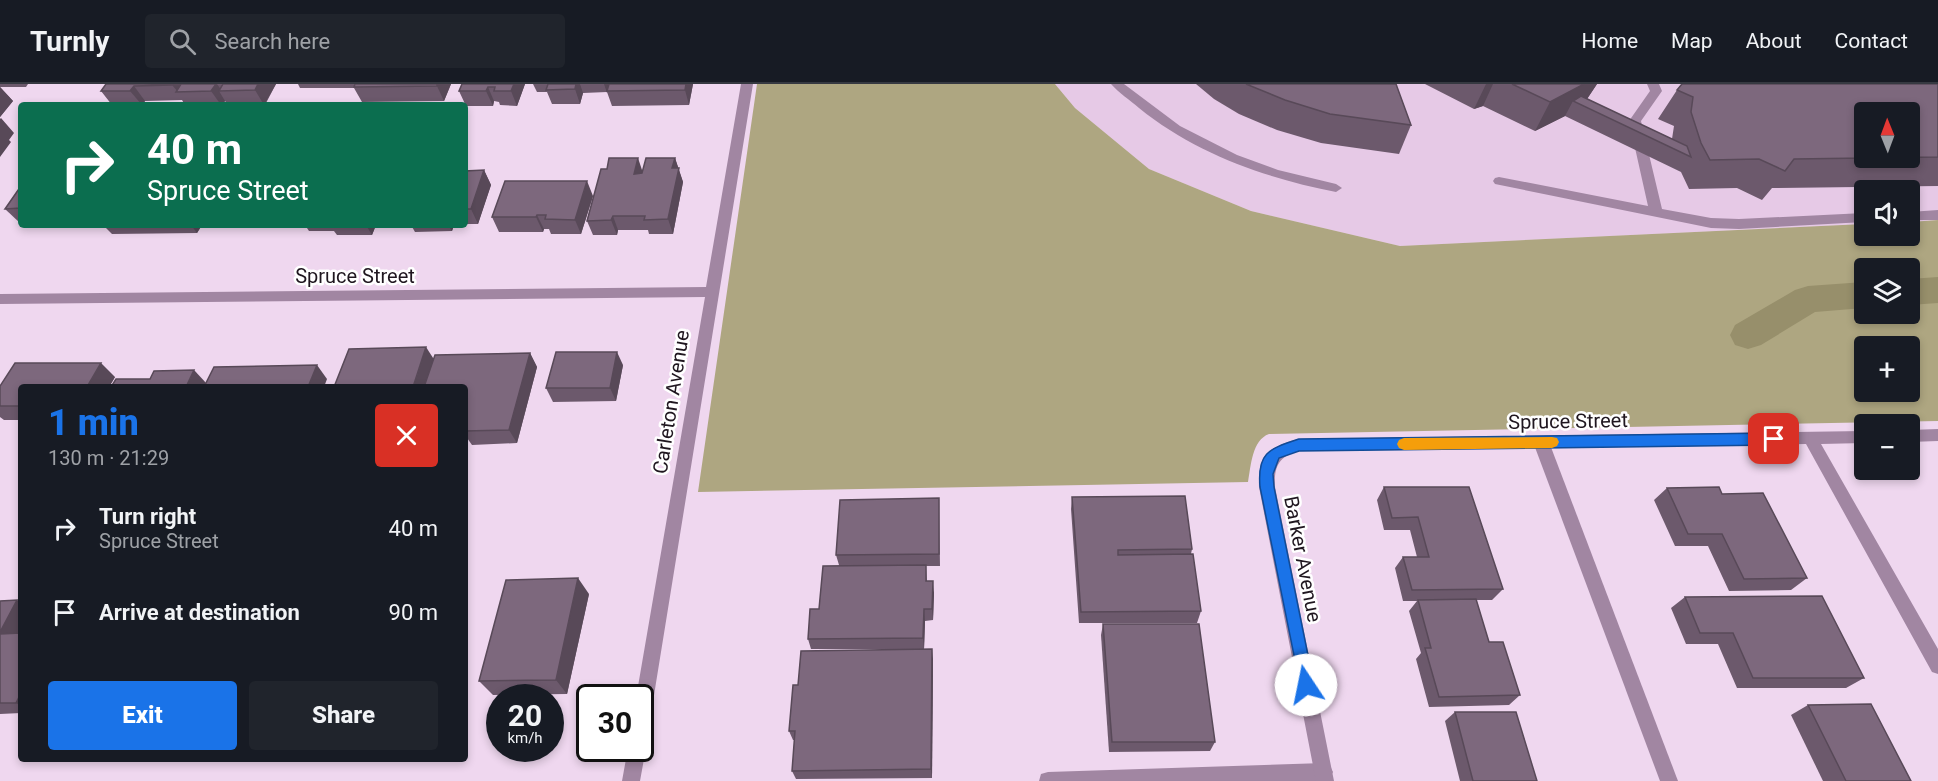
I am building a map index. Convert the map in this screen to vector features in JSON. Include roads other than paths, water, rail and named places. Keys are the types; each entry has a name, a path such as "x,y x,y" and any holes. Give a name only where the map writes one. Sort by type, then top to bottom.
{"street":[{"name":"Carleton Avenue","path":"647,684 747,84"},
{"path":"1117,84 1176,128 1232,159 1309,183 1335,188"},
{"path":"1653,84 1656,91 1635,121 1656,212"},
{"path":"1499,181 1711,223 1739,224 1854,218"},
{"path":"1920,216 1938,215"},
{"name":"Spruce Street","path":"0,299 711,292"},
{"path":"1920,436 1938,435"},
{"name":"Spruce Street","path":"1274,453 1299,445 1854,437"},
{"path":"1810,438 1938,666"},
{"path":"1541,442 1669,781"},
{"name":"Barker Avenue","path":"1274,453 1268,463 1267,487 1324,777"},
{"path":"631,781 634,762"},
{"path":"1048,781 1324,777"}],"waterway":[{"path":"1920,291 1938,290"},
{"path":"1748,335 1808,299 1854,296"}]}
